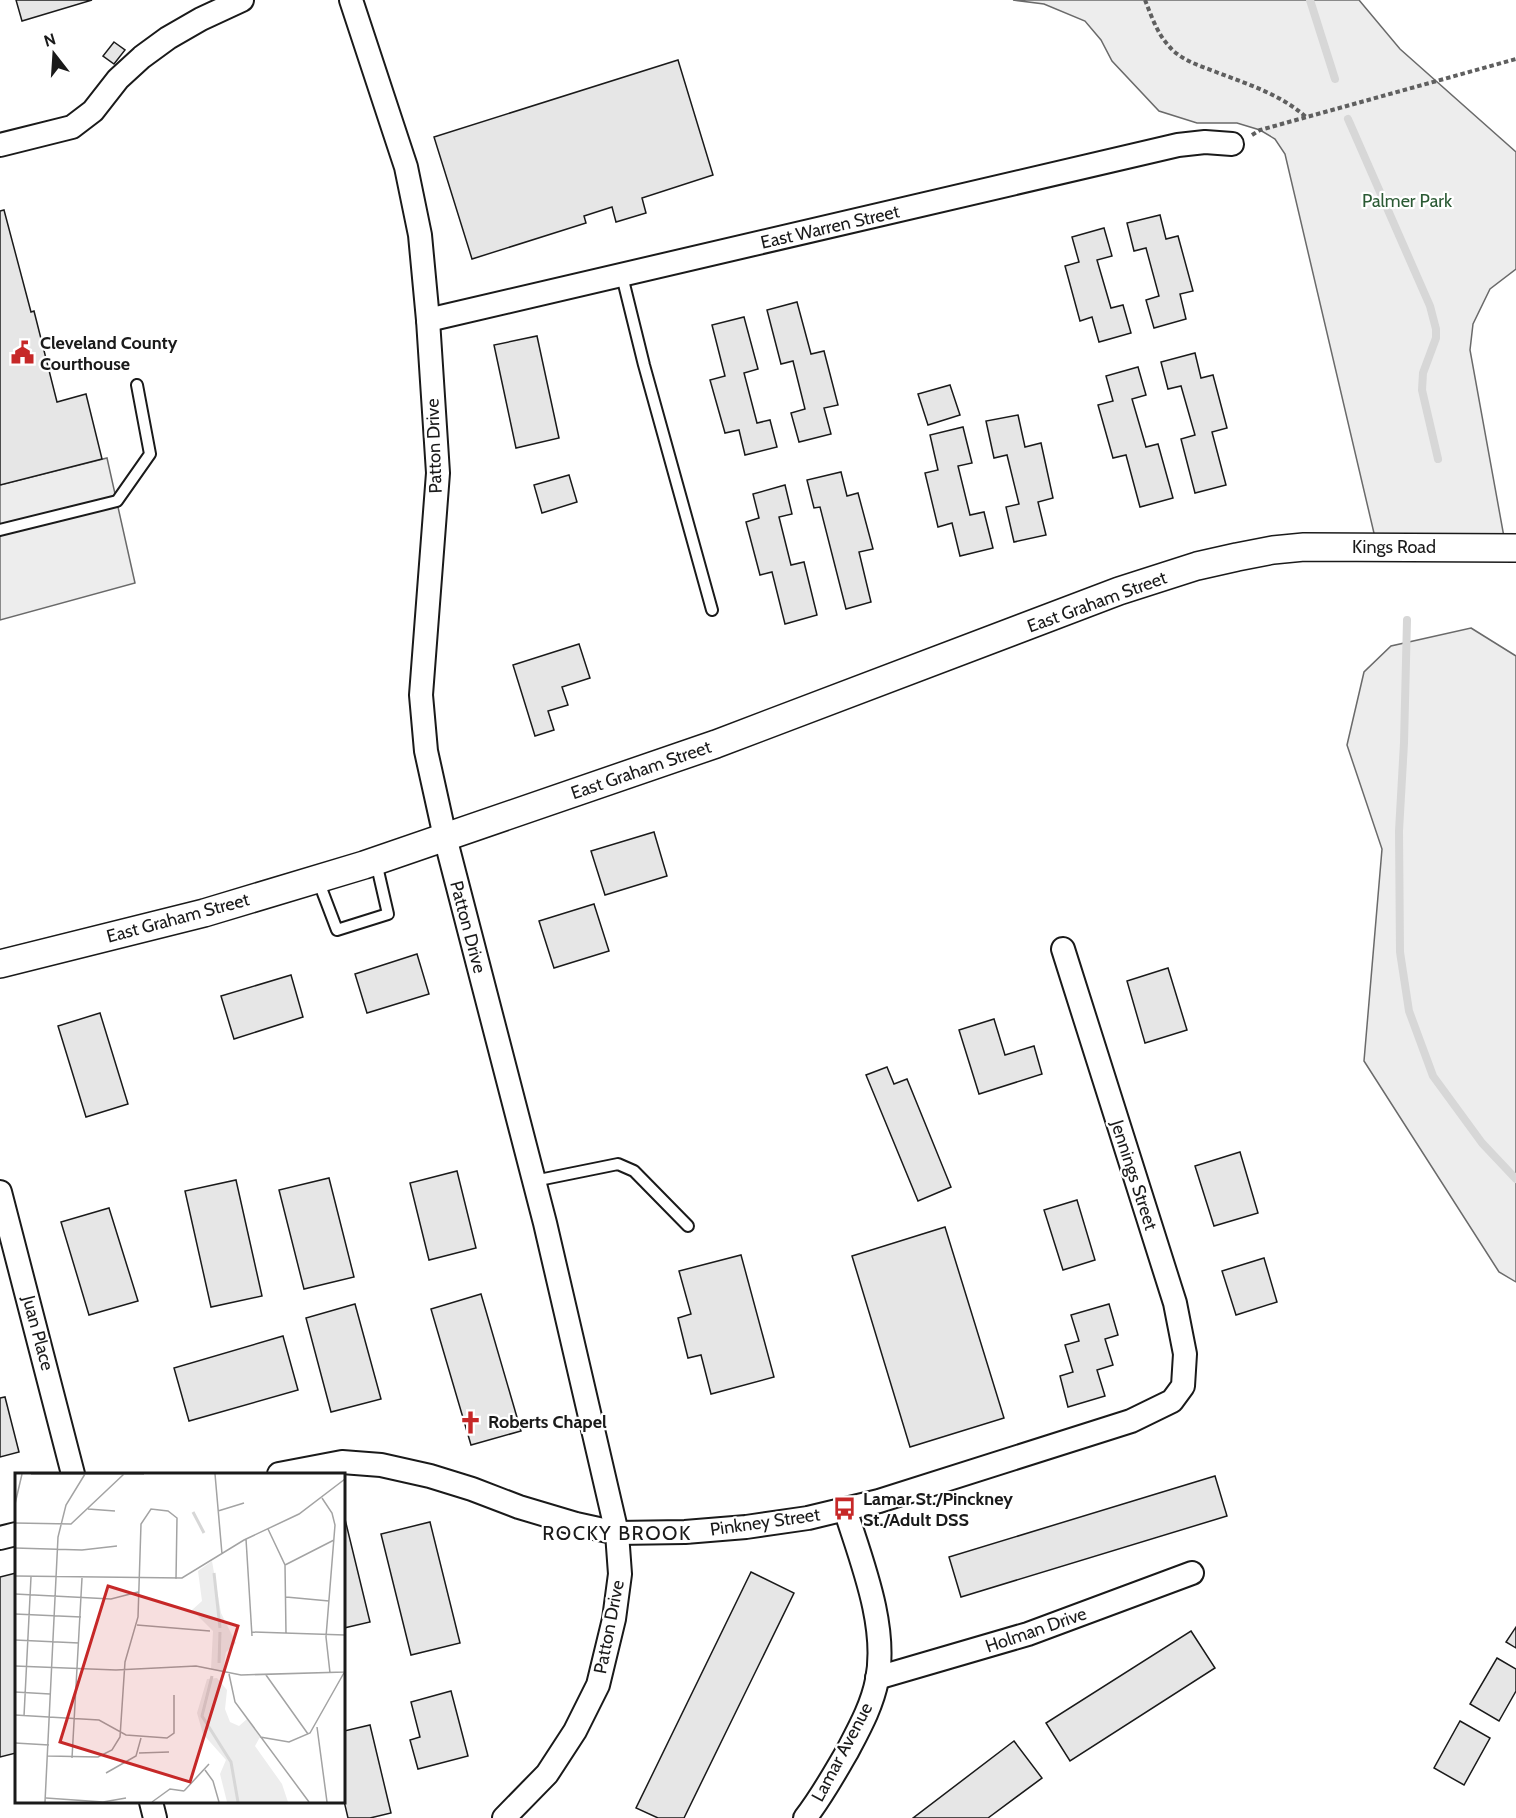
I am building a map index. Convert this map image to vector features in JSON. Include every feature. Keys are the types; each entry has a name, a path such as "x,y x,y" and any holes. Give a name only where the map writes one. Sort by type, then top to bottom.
{"street":[{"path":"0,145 72,127 93,111 118,79 142,57 168,38 201,19 242,0"},
{"name":"Patton Drive","path":"351,0 406,167 420,236 438,472 421,695 426,751 445,837 534,1182 617,1533 620,1574 614,1619 598,1685 575,1731 547,1774 504,1818"},
{"name":"East Warren Street","path":"428,320 1178,145 1205,142 1232,144"},
{"name":"Kings Road","path":"1273,550 1304,547 1377,546 1516,548"},
{"name":"East Graham Street","path":"0,964 204,913 376,861 716,744 1119,591 1197,566 1273,550"},
{"name":"Jennings Street","path":"1063,949 1175,1303 1185,1354 1183,1386 1172,1401"},
{"name":"Juan Place","path":"0,1192 73,1473"},
{"name":"Pinkney Street","path":"284,1473 342,1462 381,1465 430,1476 519,1507 617,1533 685,1532 746,1527 808,1518 879,1501 1131,1421 1172,1401"},
{"name":"Lamar Avenue","path":"805,1818 834,1774 861,1724 872,1700 877,1678 879,1655 877,1630 867,1580 846,1509"},
{"path":"0,1538 15,1534"},
{"name":"Holman Drive","path":"877,1678 1028,1634 1192,1573"},
{"path":"151,1803 155,1818"}],"lane":[{"path":"622,276 644,365 712,610"},
{"path":"0,530 117,501 150,454 137,385"},
{"path":"318,879 337,930 388,914 376,861"},
{"path":"534,1182 618,1164 634,1171 688,1226"}],"path":[{"path":"1145,0 1154,23 1168,45 1185,60 1267,92 1293,106 1306,117"},
{"path":"1232,144 1260,130 1516,59"}],"shaded area":[{"name":"Palmer Park","path":"1013,0 1359,0 1400,49 1516,152 1516,269 1490,289 1473,324 1470,350 1506,548 1377,546 1285,154 1275,139 1260,130 1237,123 1197,123 1159,111 1112,61 1101,40 1085,21 1044,4"},
{"path":"107,458 135,583 0,620 0,485"},
{"path":"1471,628 1516,656 1516,1282 1499,1272 1364,1061 1382,849 1347,745 1364,672 1391,646"}],"building":[{"path":"16,0 92,0 22,21"},
{"path":"114,42 125,50 114,64 103,56"},
{"path":"678,60 713,175 642,198 646,213 616,222 612,207 584,216 586,223 472,259 434,137"},
{"name":"Cleveland County Courthouse","path":"4,210 31,312 34,311 57,402 86,394 102,459 0,485 0,211"},
{"path":"1160,215 1166,239 1178,236 1193,291 1180,294 1186,319 1154,328 1146,300 1159,296 1146,248 1134,251 1127,223"},
{"path":"1104,228 1112,256 1097,260 1111,308 1123,305 1131,333 1099,342 1092,317 1080,321 1065,266 1079,262 1072,237"},
{"path":"797,302 811,354 824,351 838,405 824,408 831,434 799,442 791,413 805,409 793,361 781,364 767,310"},
{"path":"744,317 758,369 744,373 757,423 770,420 777,447 745,455 739,430 725,433 710,380 725,376 712,325"},
{"path":"537,336 559,438 516,448 494,345"},
{"path":"1195,353 1201,378 1213,375 1227,428 1212,432 1226,485 1195,493 1181,439 1195,435 1181,386 1168,389 1161,362"},
{"path":"1138,367 1146,395 1132,399 1146,447 1158,444 1173,498 1140,507 1126,455 1113,458 1098,405 1113,401 1106,376"},
{"path":"950,385 960,415 928,425 918,394"},
{"path":"1018,415 1025,447 1041,443 1053,498 1038,502 1046,535 1014,542 1006,507 1019,504 1007,455 994,458 986,421"},
{"path":"963,427 972,463 958,466 970,515 984,512 993,548 960,556 952,523 938,527 925,473 938,470 930,435"},
{"path":"841,472 847,496 858,493 873,549 859,552 871,602 846,609 820,507 814,508 807,480"},
{"path":"569,475 577,502 542,513 534,485"},
{"path":"785,485 792,514 779,517 791,565 804,562 817,615 785,624 772,572 760,575 746,522 759,518 753,494"},
{"path":"579,644 590,678 562,687 568,705 548,711 554,730 535,736 513,665"},
{"path":"654,832 667,876 605,895 591,851"},
{"path":"594,904 609,951 554,968 539,921"},
{"path":"417,954 429,994 367,1013 355,974"},
{"path":"1168,968 1187,1030 1145,1043 1127,981"},
{"path":"291,975 303,1017 234,1039 221,996"},
{"path":"100,1013 128,1104 86,1117 58,1026"},
{"path":"994,1019 1005,1055 1034,1046 1042,1074 979,1094 959,1030"},
{"path":"887,1067 894,1084 907,1079 951,1187 918,1201 866,1075"},
{"path":"1240,1152 1258,1213 1214,1226 1195,1166"},
{"path":"457,1171 476,1248 429,1260 410,1183"},
{"path":"329,1178 354,1277 304,1289 279,1190"},
{"path":"236,1180 262,1296 211,1307 185,1191"},
{"path":"1077,1200 1095,1260 1063,1270 1044,1210"},
{"path":"109,1208 138,1301 89,1315 61,1222"},
{"path":"945,1227 1004,1418 910,1447 852,1256"},
{"path":"741,1255 774,1377 711,1394 701,1355 688,1358 678,1318 691,1314 679,1271"},
{"path":"1264,1258 1277,1302 1236,1315 1222,1271"},
{"path":"481,1294 521,1431 471,1445 431,1309"},
{"path":"355,1304 381,1399 331,1412 306,1318"},
{"path":"1109,1304 1118,1335 1105,1339 1113,1365 1097,1370 1105,1396 1068,1407 1060,1376 1073,1372 1065,1345 1079,1341 1071,1315"},
{"path":"283,1336 298,1390 189,1421 174,1368"},
{"path":"5,1397 19,1452 0,1457 0,1398"},
{"path":"1215,1476 1227,1516 961,1597 949,1557"},
{"path":"345,1519 370,1622 345,1628"},
{"path":"430,1522 460,1643 411,1655 381,1534"},
{"path":"751,1572 794,1593 684,1818 658,1818 636,1808"},
{"path":"15,1573 15,1753 0,1757 0,1577"},
{"path":"1516,1627 1516,1648 1506,1642"},
{"path":"1191,1631 1215,1668 1070,1761 1046,1723"},
{"path":"1497,1658 1516,1669 1516,1691 1499,1721 1470,1704"},
{"path":"451,1691 468,1756 418,1769 410,1740 420,1737 411,1702"},
{"path":"1460,1721 1490,1738 1464,1785 1434,1768"},
{"path":"370,1725 391,1813 370,1818 348,1818 344,1803 345,1731"},
{"path":"1014,1741 1042,1778 988,1818 913,1818"}],"waterway":[{"path":"1310,0 1335,79"},
{"path":"1348,119 1430,306 1436,338 1423,373 1422,390 1438,459"},
{"path":"1407,620 1399,831 1400,952 1409,1011 1433,1076 1482,1143 1516,1179"}],"place":[{"name":"Cleveland County Courthouse","path":"22,353"},
{"name":"Roberts Chapel","path":"470,1422"},
{"name":"Lamar St./Pinckney St./Adult DSS","path":"845,1509"}],"district":[{"name":"ROCKY BROOK","path":"617,1533"}]}
